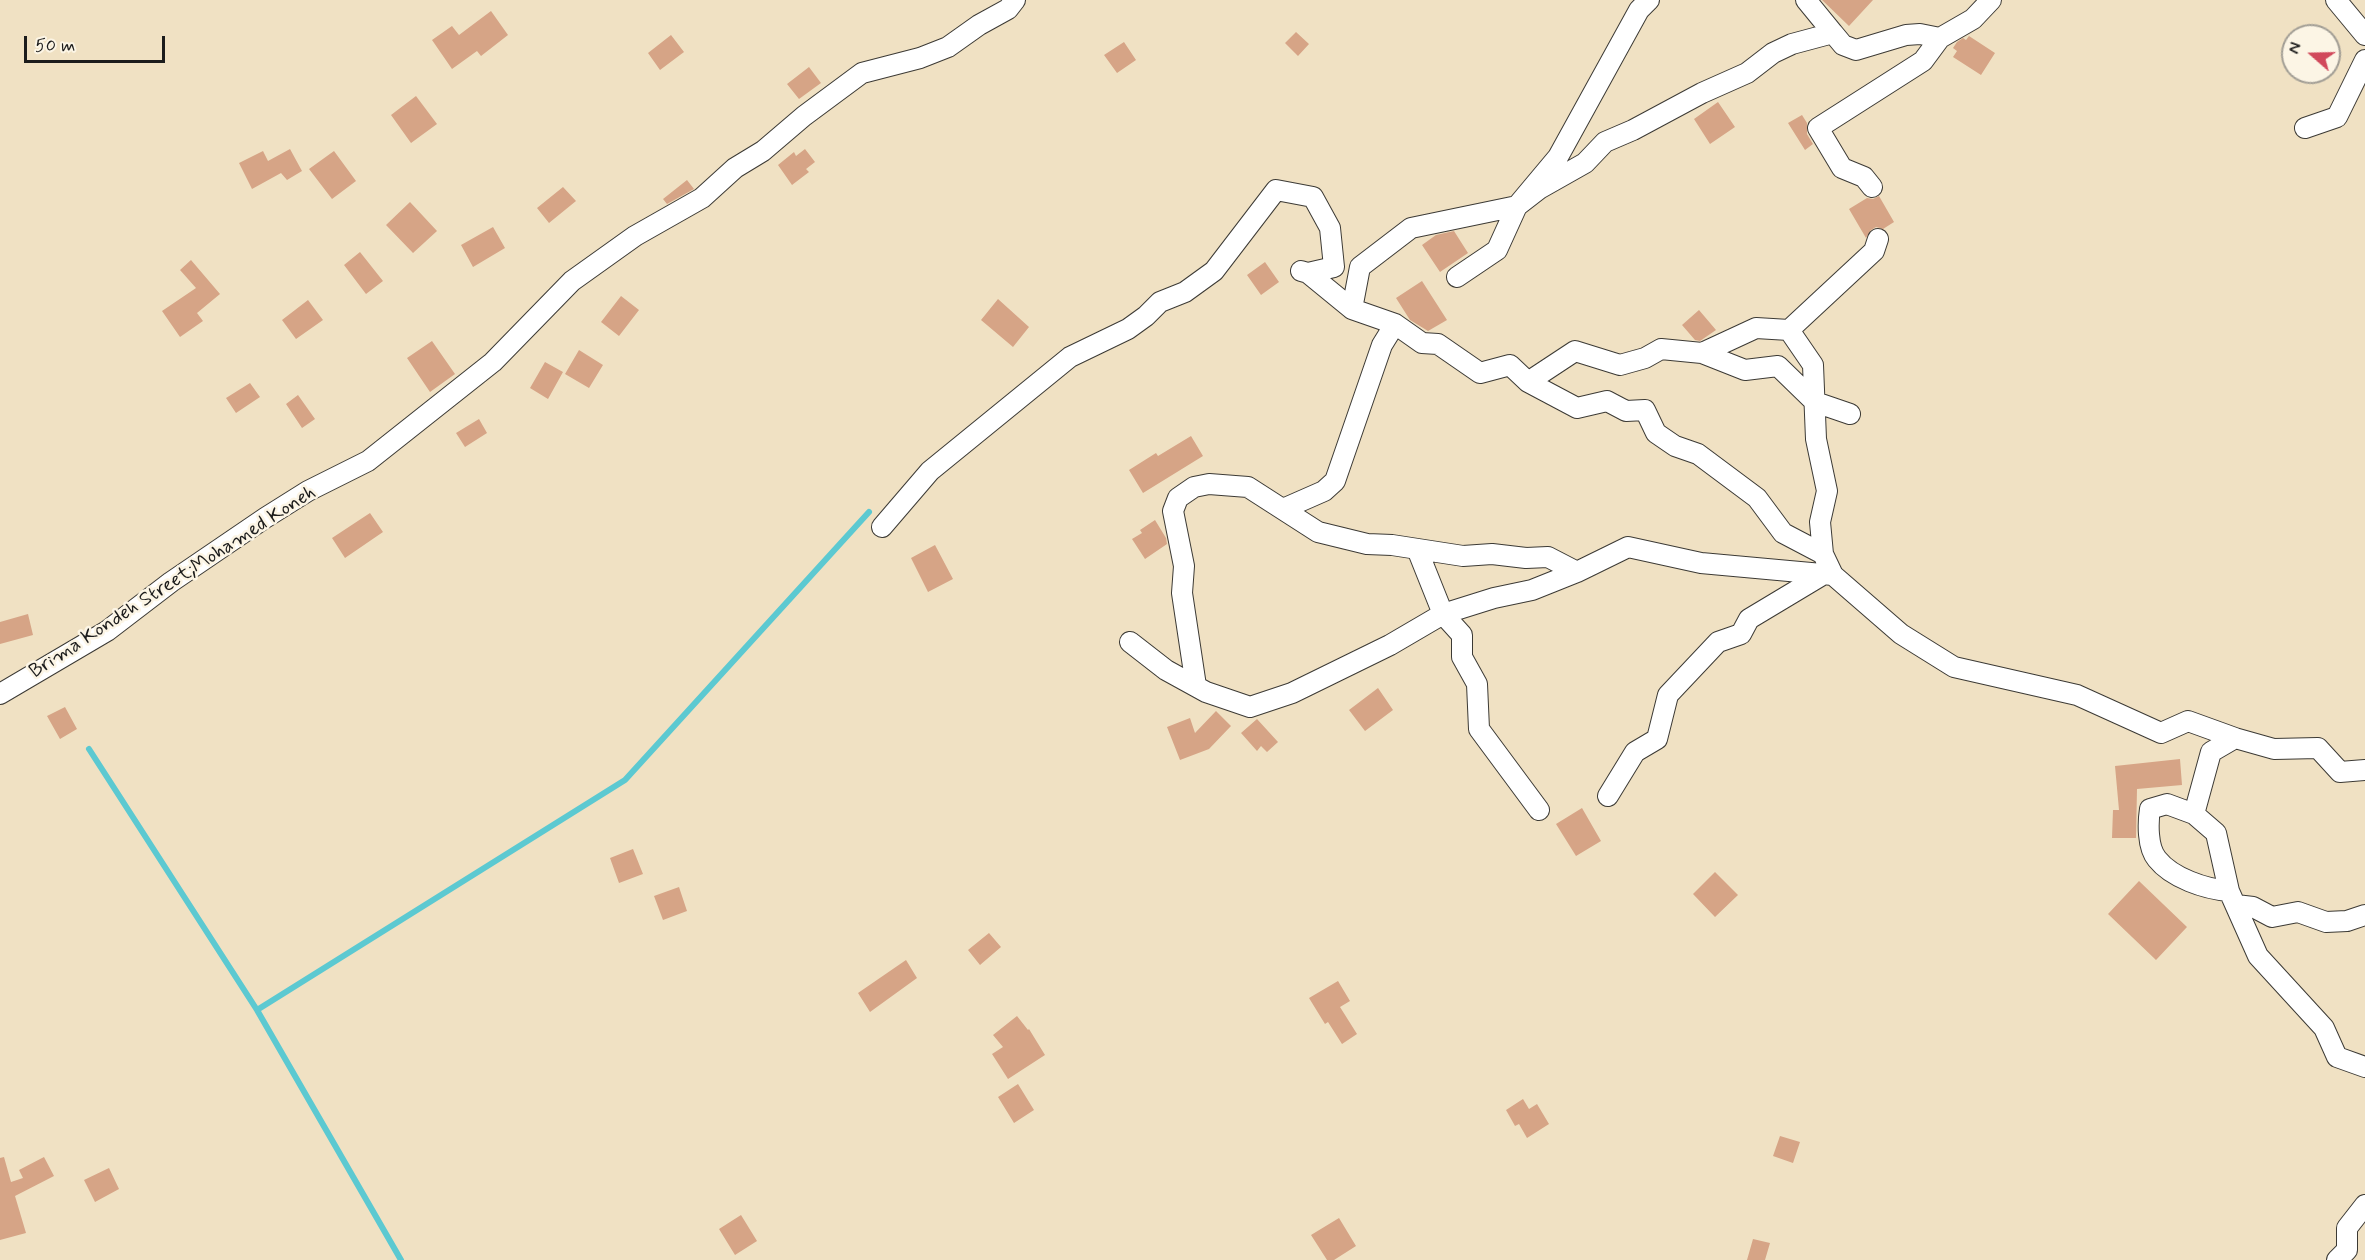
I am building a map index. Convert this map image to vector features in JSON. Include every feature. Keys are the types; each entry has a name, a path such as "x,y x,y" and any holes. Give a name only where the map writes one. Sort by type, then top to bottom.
{"street":[{"name":"Brima Kondeh Street;Mohamed Koneh","path":"0,694 107,631 171,582 265,518 309,491 368,461 493,362 572,281 635,236 702,198 735,168 763,151 804,116 862,73 920,58 948,47 979,25 1008,9 1015,0"},
{"path":"1806,0 1843,45 1856,50 1906,35 1920,34 1940,38"},
{"path":"1872,187 1864,177 1842,168 1818,128 1923,62 1940,38 1973,19 1992,0"},
{"path":"2336,0 2365,35"},
{"path":"1457,277 1497,250 1517,206 1558,157 1640,3"},
{"path":"1352,309 1360,267 1411,228 1517,206 1539,189 1585,163 1605,142 1747,73 1773,52 1792,44 1833,33"},
{"path":"2305,128 2337,117 2365,60"},
{"path":"882,528 930,471 1070,357 1128,329 1160,302 1185,292 1214,271 1276,190 1313,197 1330,228 1334,267"},
{"path":"1702,353 1756,328 1790,330 1874,251 1878,239"},
{"path":"1360,267 1347,262 1334,267 1303,272 1352,309 1395,324 1422,343 1438,344 1480,374 1510,365 1527,382 1577,408 1607,401 1626,411 1645,410 1656,433 1675,446 1698,454 1757,498 1783,533 1901,634 1954,667 2077,695 2161,733 2188,721 2274,749 2318,748 2340,772 2365,770"},
{"path":"1283,509 1324,491 1335,481 1382,345 1395,324"},
{"path":"1790,330 1813,365 1816,439 1827,491 1820,522 1826,568"},
{"path":"1527,382 1575,351 1620,365 1645,358 1661,349 1702,353 1745,370 1778,366 1815,402 1850,414"},
{"path":"1577,572 1548,557 1526,558 1492,554 1463,556 1367,544 1318,532 1248,487 1209,484 1194,487 1178,498 1173,511 1184,566 1182,593 1196,686 1250,707 1302,688 1390,645 1443,614 1494,598 1532,590 1577,572 1628,547 1701,563 1826,568"},
{"path":"1417,549 1443,614 1462,635 1462,657 1477,684 1479,729 1539,810"},
{"path":"1608,796 1635,752 1658,739 1668,695 1718,642 1741,633 1749,619 1826,568"},
{"path":"2194,814 2211,752 2235,738"},
{"path":"2365,915 2347,921 2326,922 2298,912 2272,917 2253,907 2232,898 2209,890 2179,876 2156,858 2147,826 2150,809 2167,804 2194,814 2216,833 2232,898 2258,956 2324,1028 2337,1057 2365,1067"},
{"path":"2337,1260 2347,1250 2347,1228 2365,1205"}],"building":[{"path":"1822,0 1873,0 1849,26"},
{"path":"491,11 508,35 481,56 477,51 452,69 432,40 452,26 459,35"},
{"path":"1296,32 1309,44 1298,56 1285,43"},
{"path":"671,35 684,52 660,70 648,53"},
{"path":"1969,36 1995,53 1981,75 1953,57 1957,51 1953,48 1957,42 1963,38 1966,40"},
{"path":"1124,42 1136,60 1117,73 1104,55"},
{"path":"809,67 821,83 799,99 787,84"},
{"path":"416,96 437,124 411,143 391,115"},
{"path":"1718,102 1735,127 1710,144 1694,119"},
{"path":"1802,115 1807,123 1807,134 1813,144 1805,150 1788,123"},
{"path":"290,149 302,171 287,180 281,173 252,189 239,163 263,151 268,161"},
{"path":"805,149 815,162 806,169 809,172 792,185 778,165 794,152 796,156"},
{"path":"334,151 356,181 332,199 309,169"},
{"path":"687,180 694,189 667,204 663,199"},
{"path":"563,187 576,201 549,223 537,208"},
{"path":"1879,196 1894,222 1883,229 1876,227 1866,238 1849,209 1867,198 1873,199"},
{"path":"410,202 437,231 413,253 386,225"},
{"path":"493,227 505,248 473,267 461,245"},
{"path":"1454,231 1468,253 1440,272 1422,245 1436,235"},
{"path":"360,252 383,281 366,294 344,265"},
{"path":"191,260 220,294 197,313 203,321 180,337 162,311 196,288 180,270"},
{"path":"1265,262 1279,282 1261,295 1247,275"},
{"path":"1422,281 1447,320 1428,331 1410,320 1396,298"},
{"path":"621,296 639,310 619,336 601,322"},
{"path":"998,299 1029,327 1013,347 981,320"},
{"path":"308,300 323,320 296,339 282,320"},
{"path":"1699,310 1716,330 1700,341 1695,340 1682,325"},
{"path":"432,341 455,374 430,392 407,358"},
{"path":"579,350 603,365 589,388 565,374"},
{"path":"545,362 563,372 548,399 530,388"},
{"path":"250,383 260,397 236,413 226,398"},
{"path":"298,395 315,419 302,428 286,404"},
{"path":"479,419 487,433 465,447 456,433"},
{"path":"1191,436 1203,456 1143,493 1129,470 1156,453 1158,456"},
{"path":"370,513 383,532 345,558 332,538"},
{"path":"1155,520 1167,544 1145,559 1132,539 1142,533 1140,530"},
{"path":"935,545 953,579 928,592 911,558"},
{"path":"28,614 33,635 0,644 0,622"},
{"path":"1378,688 1393,710 1365,731 1349,710"},
{"path":"65,707 77,729 60,739 47,716"},
{"path":"1216,711 1231,726 1209,749 1180,760 1167,727 1190,718 1195,733"},
{"path":"1257,719 1278,742 1267,752 1261,746 1257,751 1241,733"},
{"path":"2180,759 2182,785 2137,789 2136,838 2112,838 2113,810 2119,810 2115,766"},
{"path":"1582,808 1601,841 1576,856 1556,824"},
{"path":"633,849 643,874 619,883 610,858"},
{"path":"1715,872 1738,895 1715,917 1693,894"},
{"path":"2139,881 2187,927 2156,960 2108,914"},
{"path":"679,887 687,911 663,920 654,896"},
{"path":"989,933 1001,947 980,965 968,950"},
{"path":"906,960 917,978 870,1012 858,993"},
{"path":"1338,981 1350,1001 1340,1007 1357,1034 1342,1044 1328,1022 1325,1024 1309,998"},
{"path":"1017,1016 1029,1029 1045,1055 1008,1079 992,1054 1003,1047 993,1035"},
{"path":"1018,1084 1034,1110 1014,1123 998,1097"},
{"path":"1523,1099 1529,1109 1537,1104 1549,1124 1527,1138 1519,1124 1515,1126 1506,1110"},
{"path":"1780,1136 1800,1142 1793,1163 1773,1156"},
{"path":"4,1157 11,1182 23,1178 19,1170 44,1157 54,1176 15,1196 26,1233 0,1240 0,1158"},
{"path":"109,1168 119,1189 95,1202 84,1180"},
{"path":"741,1215 757,1241 735,1255 719,1229"},
{"path":"1339,1218 1356,1246 1334,1260 1327,1260 1311,1235"},
{"path":"1753,1239 1770,1243 1765,1260 1747,1260"}],"waterway":[{"path":"257,1010 625,780 869,512"},
{"path":"89,749 257,1010 401,1260"}]}
